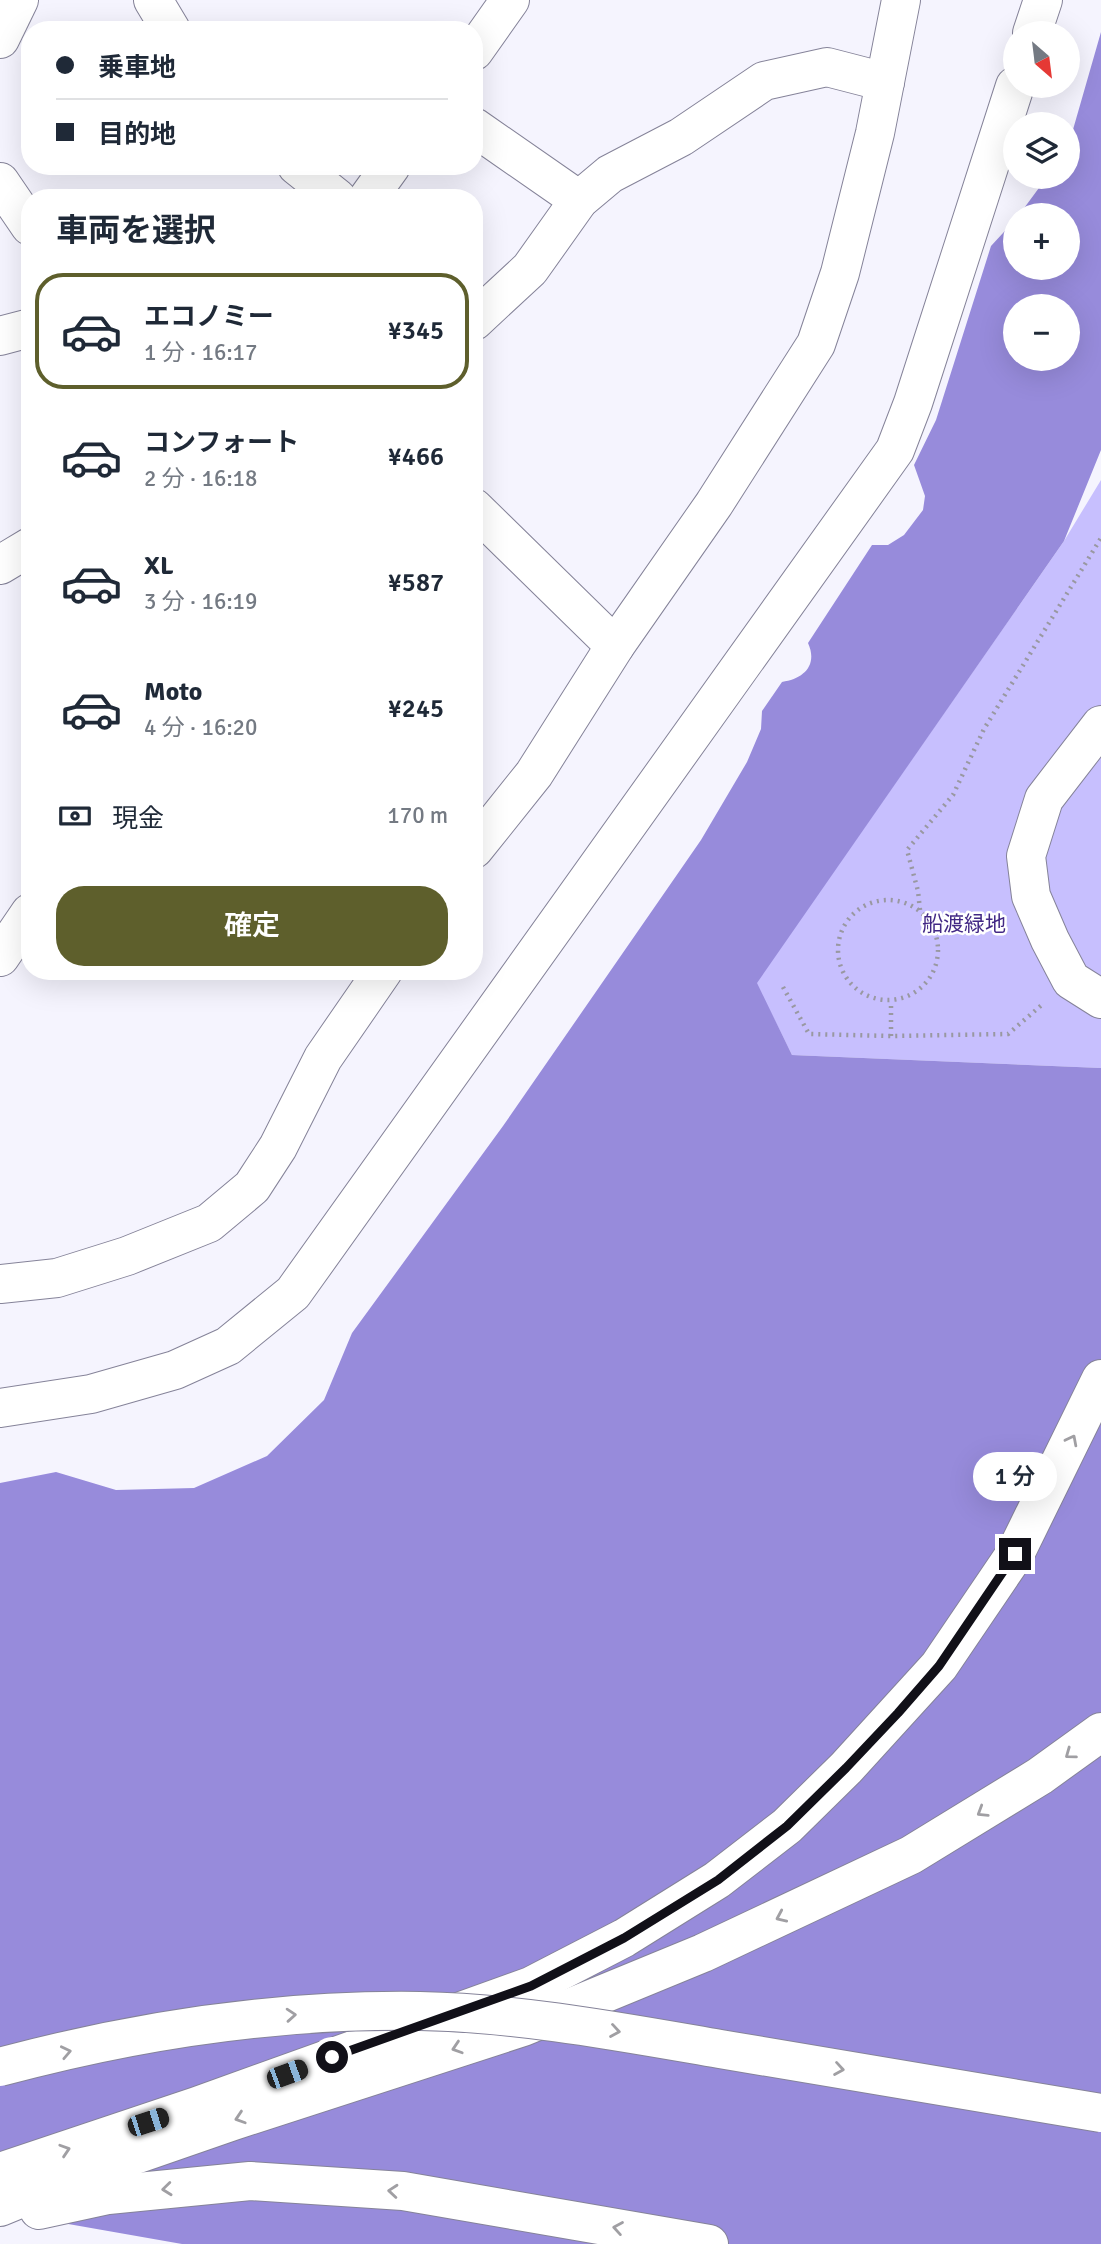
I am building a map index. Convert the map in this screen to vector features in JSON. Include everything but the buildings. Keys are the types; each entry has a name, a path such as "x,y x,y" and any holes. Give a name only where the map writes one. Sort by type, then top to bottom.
{"street":[{"path":"0,39 19,0"},
{"path":"153,0 166,21"},
{"path":"483,38 510,0"},
{"path":"483,838 534,774 615,646 714,504 816,344 840,273 885,82 901,0"},
{"path":"1036,21 1043,0"},
{"path":"483,313 530,269 579,200 610,174 681,136 764,80 827,67 885,82"},
{"path":"0,1408 91,1394 175,1370 228,1346 293,1293 895,450 913,403 1011,98"},
{"path":"483,133 579,200"},
{"path":"308,175 326,189"},
{"path":"0,182 21,213"},
{"path":"0,336 21,330"},
{"path":"483,517 615,646"},
{"path":"0,565 21,552"},
{"path":"1086,989 1050,940 1031,896 1026,856 1044,799 1101,725"},
{"path":"0,957 21,926"},
{"path":"0,1284 57,1278 127,1256 209,1223 253,1187 278,1147 323,1058 377,980"},
{"path":"0,2172 197,2106 531,1986 624,1938 718,1880 787,1826 846,1768 939,1666 1015,1554 1101,1379"},
{"path":"0,2207 80,2174 233,2120 523,2027 703,1953 911,1855 1040,1776 1101,1732"},
{"path":"0,2067 220,2021 294,2014 419,2011 495,2015 592,2028 1101,2113"},
{"path":"0,2218 108,2195 250,2181 403,2191 709,2244"}],"path":[{"path":"920,910 907,850 953,795 984,729 1101,538"},
{"path":"898,900 920,910 935,929 939,953 932,977 915,994 891,1001 867,996 848,982 838,959 840,935 853,914 873,901 898,900"},
{"path":"783,986 809,1034 891,1036 1008,1034 1086,989"},
{"path":"891,1001 891,1036"}],"green space":[{"name":"船渡緑地","path":"1101,480 1101,1068 792,1055 756,983 1064,541"}],"shaded area":[{"path":"1101,32 1101,450 1064,541 757,983 792,1055 1101,1068 1101,2244 182,2244 0,2212 0,1483 56,1472 116,1490 194,1488 267,1456 324,1400 352,1333 503,1126 701,840 747,762 761,729 762,711 782,682 797,678 807,670 811,658 808,643 872,545 888,545 904,535 923,510 925,496 914,465 936,420 991,246 1003,233 1003,280 1080,280 1080,203 1028,203 1038,189 1080,189 1078,112"}],"route":[{"path":"332,2057 531,1986 624,1938 718,1880 787,1826 898,1713 939,1666 1015,1554"}]}
